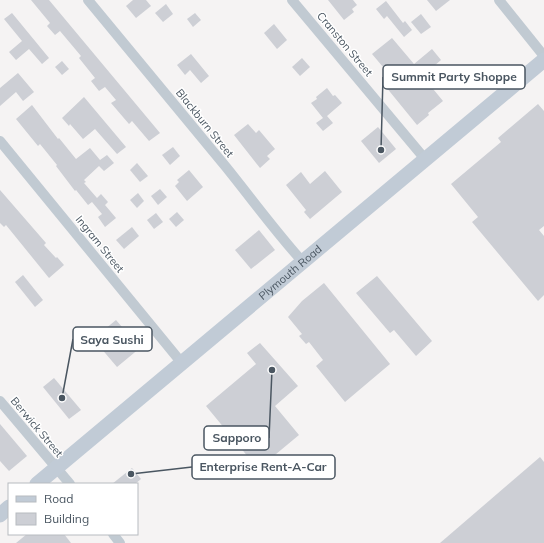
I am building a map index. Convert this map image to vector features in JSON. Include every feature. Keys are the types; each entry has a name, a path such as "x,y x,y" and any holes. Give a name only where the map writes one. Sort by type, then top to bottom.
{"main road":[{"name":"Plymouth Road","path":"38,483 181,362 544,60"},
{"path":"0,515 8,509"}],"street":[{"name":"Blackburn Street","path":"88,0 302,261"},
{"name":"Cranston Street","path":"292,0 425,159"},
{"path":"499,0 544,56"},
{"name":"Ingram Street","path":"0,141 181,362"},
{"name":"Berwick Street","path":"0,401 69,483"},
{"path":"114,535 120,543"}],"building":[{"path":"31,0 49,0 160,133 149,141 132,121 129,124 111,103 116,100 105,87 99,91 91,81 95,78 79,58 81,56 60,31 55,35 47,26 50,23"},
{"path":"133,0 146,0 151,6 136,18 126,6"},
{"path":"328,0 353,0 357,5 352,9 354,12 344,20"},
{"path":"427,0 450,0 436,11"},
{"path":"386,1 403,23 405,21 412,30 404,37 387,16 384,19 376,9"},
{"path":"166,4 173,14 163,22 155,13"},
{"path":"12,13 49,58 42,64 29,49 16,60 9,52 22,41 4,19"},
{"path":"195,13 201,20 193,27 187,19"},
{"path":"421,14 431,27 421,34 411,22"},
{"path":"274,24 287,40 277,49 264,33"},
{"path":"392,38 414,64 432,49 441,60 427,72 429,74 424,78 443,101 428,113 429,115 417,125 386,87 394,80 372,54"},
{"path":"191,54 209,76 201,83 190,70 185,75 177,65"},
{"path":"302,58 310,67 300,76 292,67"},
{"path":"62,61 69,69 62,75 55,67"},
{"path":"18,73 34,92 23,101 16,92 0,106 0,88"},
{"path":"327,88 333,96 335,95 342,103 327,116 333,123 323,131 316,123 323,118 311,103"},
{"path":"84,97 126,147 117,154 95,129 83,139 70,124 69,126 62,118"},
{"path":"538,104 544,111 544,226 539,230 544,236 544,295 538,301 472,222 478,217 451,184 501,142 498,138"},
{"path":"32,105 58,139 59,138 76,159 90,148 100,160 107,155 114,163 104,171 99,166 84,180 86,182 84,183 97,198 101,194 108,202 105,205 116,218 105,227 98,217 102,214 92,202 88,205 76,190 75,191 40,144 38,146 16,119"},
{"path":"248,124 256,133 259,130 275,149 267,156 270,159 260,168 234,135"},
{"path":"378,127 396,149 379,163 361,141"},
{"path":"173,147 180,156 170,165 162,155"},
{"path":"137,163 148,176 140,182 130,170"},
{"path":"189,170 203,187 187,201 175,186 179,182 177,180"},
{"path":"325,171 342,192 310,219 304,212 306,210 286,185 301,172 310,184"},
{"path":"160,189 167,197 158,205 151,196"},
{"path":"0,190 46,243 44,245 64,265 49,278 6,225 4,227 0,223"},
{"path":"138,193 144,201 137,208 130,200"},
{"path":"177,212 184,220 176,227 169,219"},
{"path":"156,213 163,222 154,229 147,220"},
{"path":"132,227 139,236 124,249 116,240"},
{"path":"259,230 275,250 251,269 235,250"},
{"path":"23,275 43,300 35,307 15,282"},
{"path":"377,276 432,341 416,356 394,330 390,333 356,293"},
{"path":"324,283 390,364 345,402 316,366 323,360 309,342 306,344 299,336 302,334 288,317 302,301"},
{"path":"116,320 140,348 117,367 100,347 106,342 99,334"},
{"path":"260,343 298,386 275,406 299,435 258,469 206,406 256,364 247,353"},
{"path":"54,378 81,410 69,419 43,387"},
{"path":"0,424 27,456 9,471 0,461"},
{"path":"540,457 544,462 544,543 440,543"},
{"path":"132,468 141,479 136,483 113,483"},
{"path":"26,535 65,535 71,543 16,543"}],"place":[{"name":"Summit Party Shoppe","path":"381,150"},
{"name":"Sapporo","path":"272,370"},
{"name":"Saya Sushi","path":"62,398"},
{"name":"Enterprise Rent-A-Car","path":"131,474"}]}
